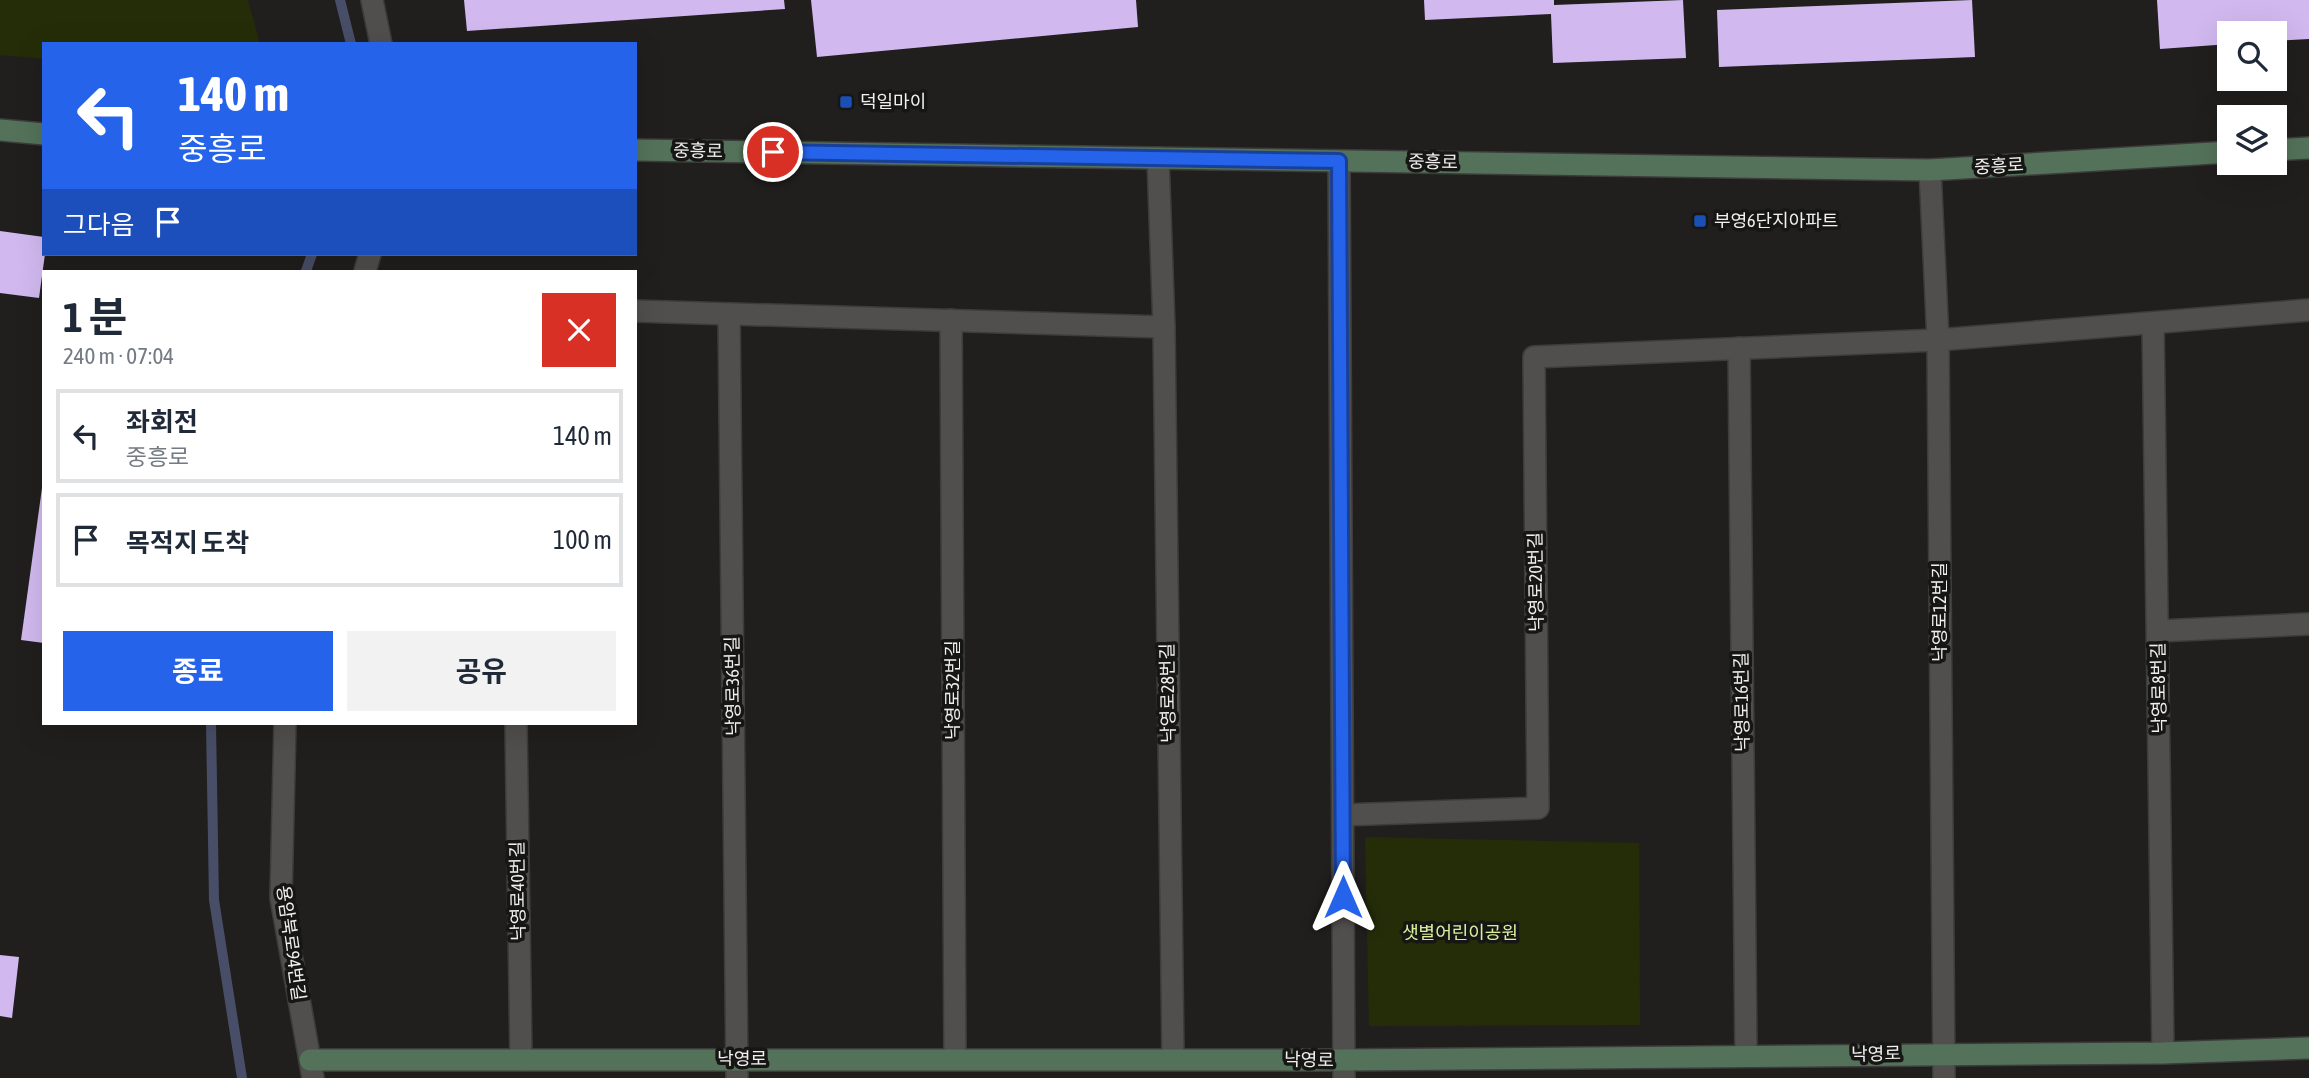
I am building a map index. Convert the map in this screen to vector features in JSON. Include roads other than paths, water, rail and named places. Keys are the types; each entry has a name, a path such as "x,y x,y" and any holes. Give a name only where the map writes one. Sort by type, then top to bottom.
{"street":[{"path":"372,0 380,42"},
{"path":"0,130 42,134"},
{"path":"2287,149 2309,148"},
{"name":"중흥로","path":"637,150 1930,170 2217,153"},
{"name":"낙영로28번길","path":"1158,158 1164,327 1173,1058"},
{"path":"1339,161 1344,1069"},
{"name":"낙영로12번길","path":"1930,170 1938,340 1944,1078"},
{"path":"1739,348 1938,340 2309,310"},
{"path":"637,311 1164,327"},
{"name":"낙영로36번길","path":"729,314 738,1069"},
{"name":"낙영로32번길","path":"951,320 955,1059"},
{"name":"낙영로8번길","path":"2154,324 2163,1053"},
{"name":"낙영로20번길","path":"1343,815 1538,808 1534,357 1739,348"},
{"name":"낙영로16번길","path":"1739,348 1746,1055"},
{"path":"2158,631 2309,624"},
{"name":"용암북로94번길","path":"285,725 281,898 311,1069"},
{"name":"낙영로40번길","path":"516,725 521,1059"},
{"name":"낙영로","path":"311,1069 521,1059 738,1069 955,1059 1173,1058 1344,1069 1746,1055 2163,1053 2309,1048"}],"waterway":[{"path":"340,0 350,42"},
{"path":"306,270 311,256"},
{"path":"211,725 214,900 242,1078"}],"place":[{"name":"덕일마이","path":"846,102"},
{"name":"부영6단지아파트","path":"1700,221"}],"park label":[{"name":"샛별어린이공원","path":"1460,933"}]}
